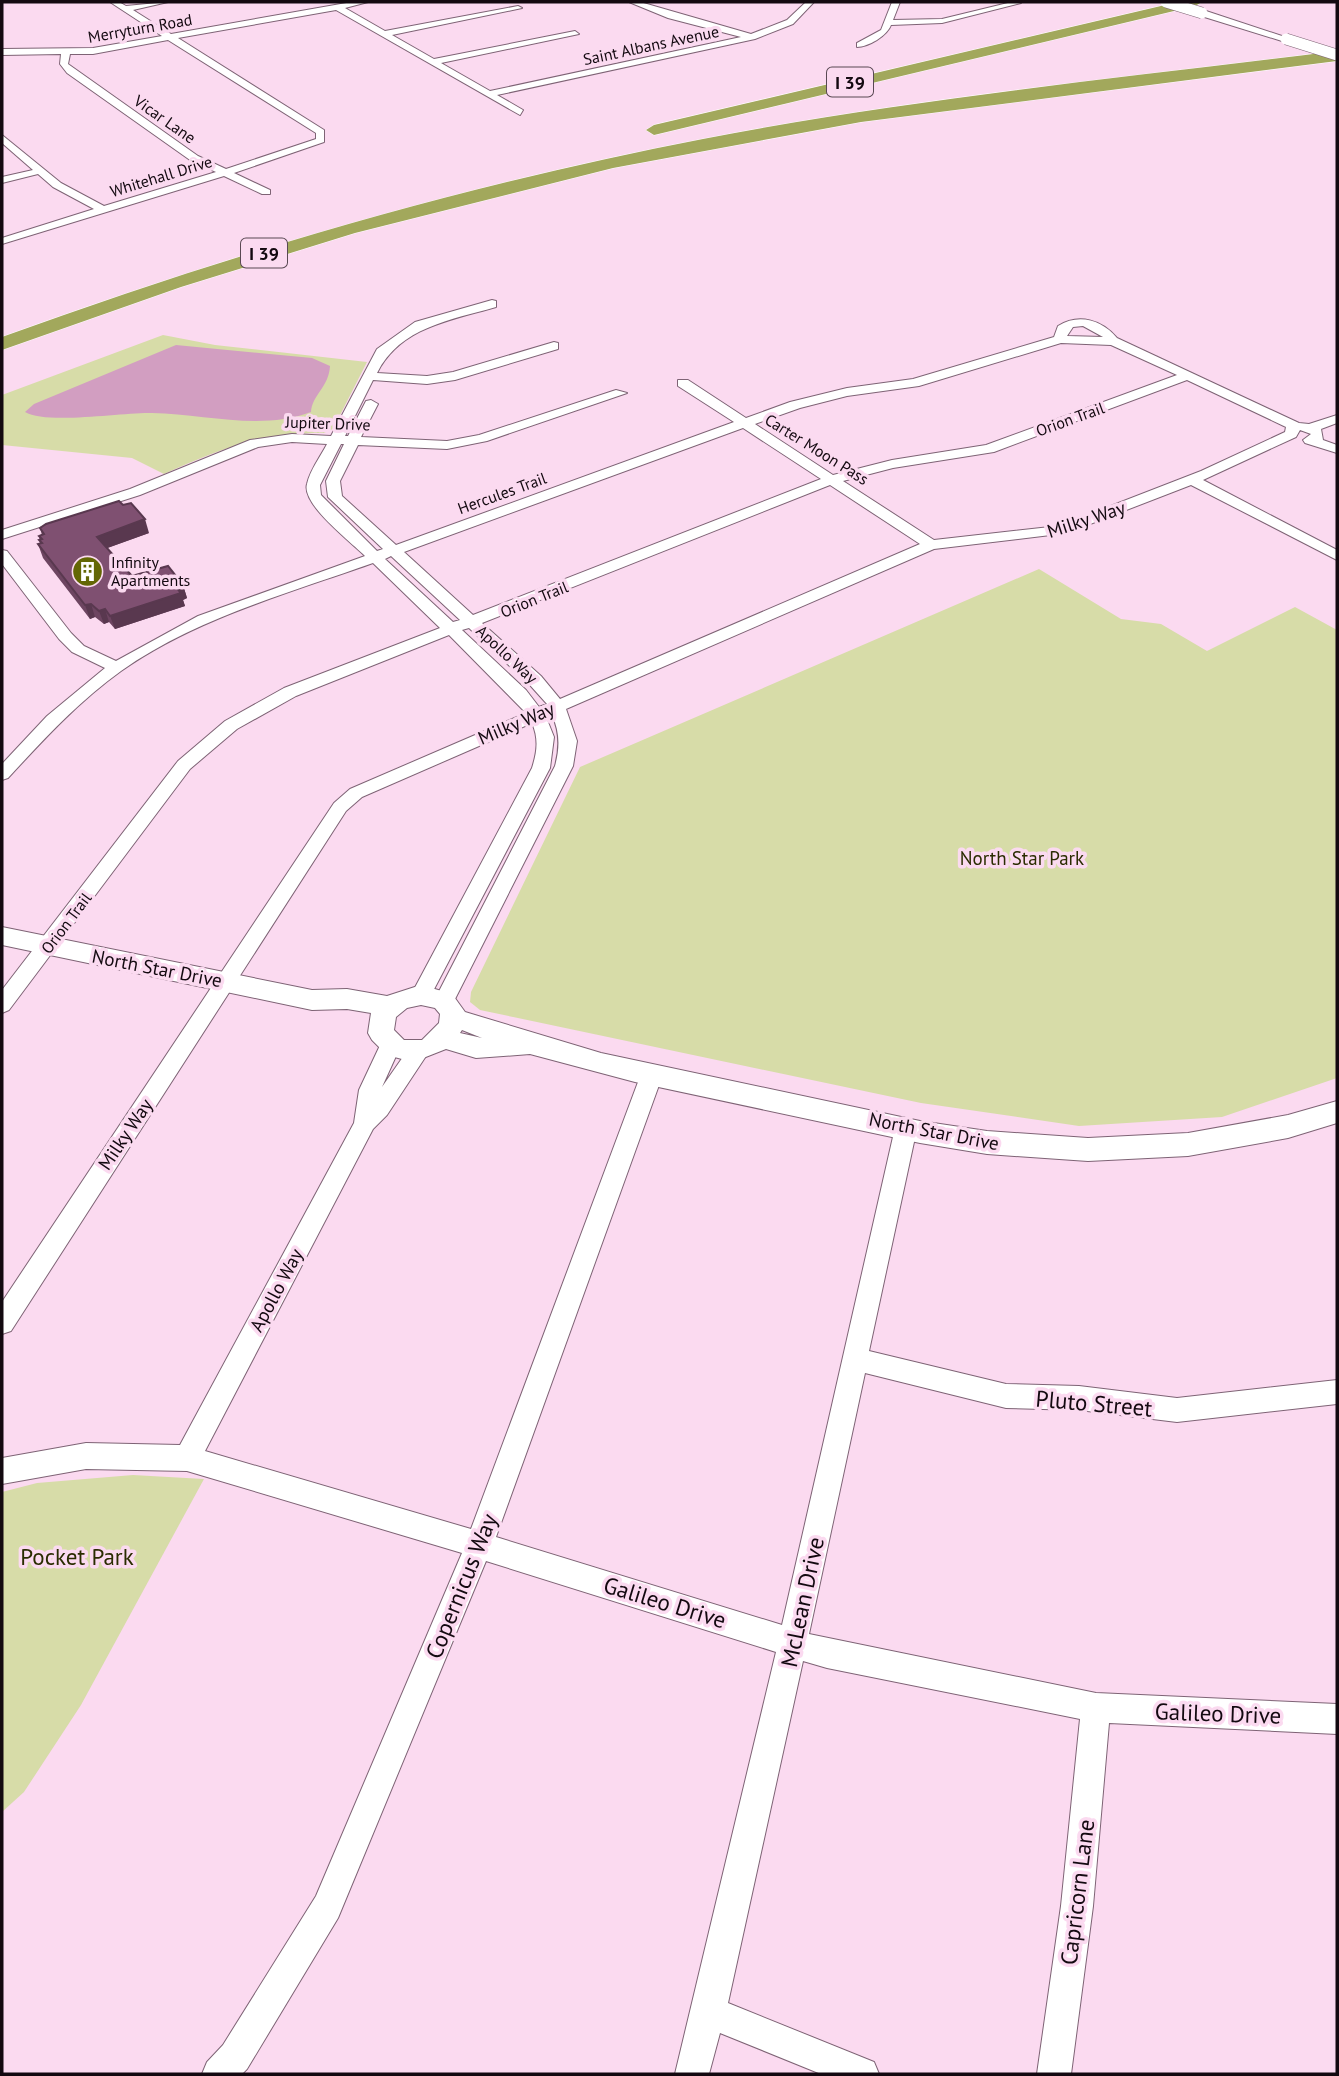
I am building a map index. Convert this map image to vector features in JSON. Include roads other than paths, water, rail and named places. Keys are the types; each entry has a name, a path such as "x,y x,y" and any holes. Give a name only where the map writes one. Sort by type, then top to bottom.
{"highway":[{"path":"856,80 1173,2"},
{"name":"I 39","path":"640,133 856,80 1198,8"},
{"path":"1156,80 1277,55 1337,35"},
{"name":"I 39","path":"2,344 243,259 521,183 776,131 1337,55"},
{"name":"I 39","path":"2,325 117,283 377,200"}],"street":[{"path":"114,2 170,37"},
{"path":"125,9 164,2"},
{"name":"Merryturn Road","path":"2,52 66,53 363,2"},
{"path":"632,2 671,16 752,37"},
{"path":"795,2 809,3"},
{"path":"860,45 878,37 890,23 896,2"},
{"path":"890,23 942,21 1017,2"},
{"path":"1166,2 1198,8 1337,55"},
{"name":"Saint Albans Avenue","path":"489,94 752,37 790,22 809,3"},
{"path":"337,7 520,112"},
{"path":"384,34 518,8"},
{"path":"434,62 575,34"},
{"name":"Whitehall Drive","path":"2,242 314,145 321,140 321,132 170,37"},
{"name":"Vicar Lane","path":"66,53 64,64 70,71 194,158 266,191"},
{"path":"2,138 74,196 103,210"},
{"path":"2,180 40,171"},
{"name":"Apollo Way","path":"441,1013 541,768 548,740 537,715 508,682 373,559 314,495 315,478 335,440 396,353 391,346 419,325 492,304"},
{"name":"Hercules Trail","path":"2,774 53,720 116,667 204,619 822,397 914,383 1060,338 1062,328 1068,324 1085,322 1106,330 1113,341 1187,376"},
{"path":"377,377 427,380 455,376 554,346"},
{"path":"1187,376 1304,433"},
{"name":"Orion Trail","path":"2,1005 184,765 231,726 290,692 472,623 834,479 892,464 989,449 1187,376"},
{"name":"Apollo Way","path":"377,377 353,441 333,481 333,493 393,552 535,680 556,706 567,726 569,748 564,766 458,968 441,1013"},
{"name":"Carter Moon Pass","path":"683,383 834,479 931,545"},
{"name":"Jupiter Drive","path":"2,535 135,492 255,443 292,438 447,445 482,438 621,393"},
{"name":"Milky Way","path":"2,1323 347,800 369,785 931,545 1062,530 1194,480 1275,443 1334,420"},
{"path":"1194,480 1337,556"},
{"path":"2,554 78,649 116,667"},
{"name":"North Star Drive","path":"2,936 312,1000 338,1013 387,1026 419,1051"},
{"path":"387,1026 409,996 441,1013 419,1051"},
{"name":"North Star Drive","path":"441,1013 476,1048 533,1045 652,1074 906,1128 994,1143 1055,1149 1154,1149 1246,1138 1337,1112"},
{"name":"Apollo Way","path":"365,1123 370,1090 387,1026"},
{"name":"Apollo Way","path":"187,1458 365,1123 379,1109 419,1051"},
{"name":"Copernicus Way","path":"219,2074 235,2057 327,1907 479,1545 652,1074"},
{"name":"McLean Drive","path":"692,2074 709,2012 793,1642 906,1128"},
{"name":"Pluto Street","path":"854,1359 1006,1396 1079,1398 1177,1410 1337,1392"},
{"name":"Galileo Drive","path":"2,1471 86,1456 187,1458 479,1545 827,1654 1096,1708 1337,1718"},
{"name":"Capricorn Lane","path":"1054,2074 1077,1906 1096,1708"},
{"path":"709,2012 862,2074"}],"place":[{"name":"Infinity Apartments","path":"88,571"}],"park label":[{"name":"North Star Park","path":"1022,858"},
{"name":"Pocket Park","path":"77,1556"}]}
